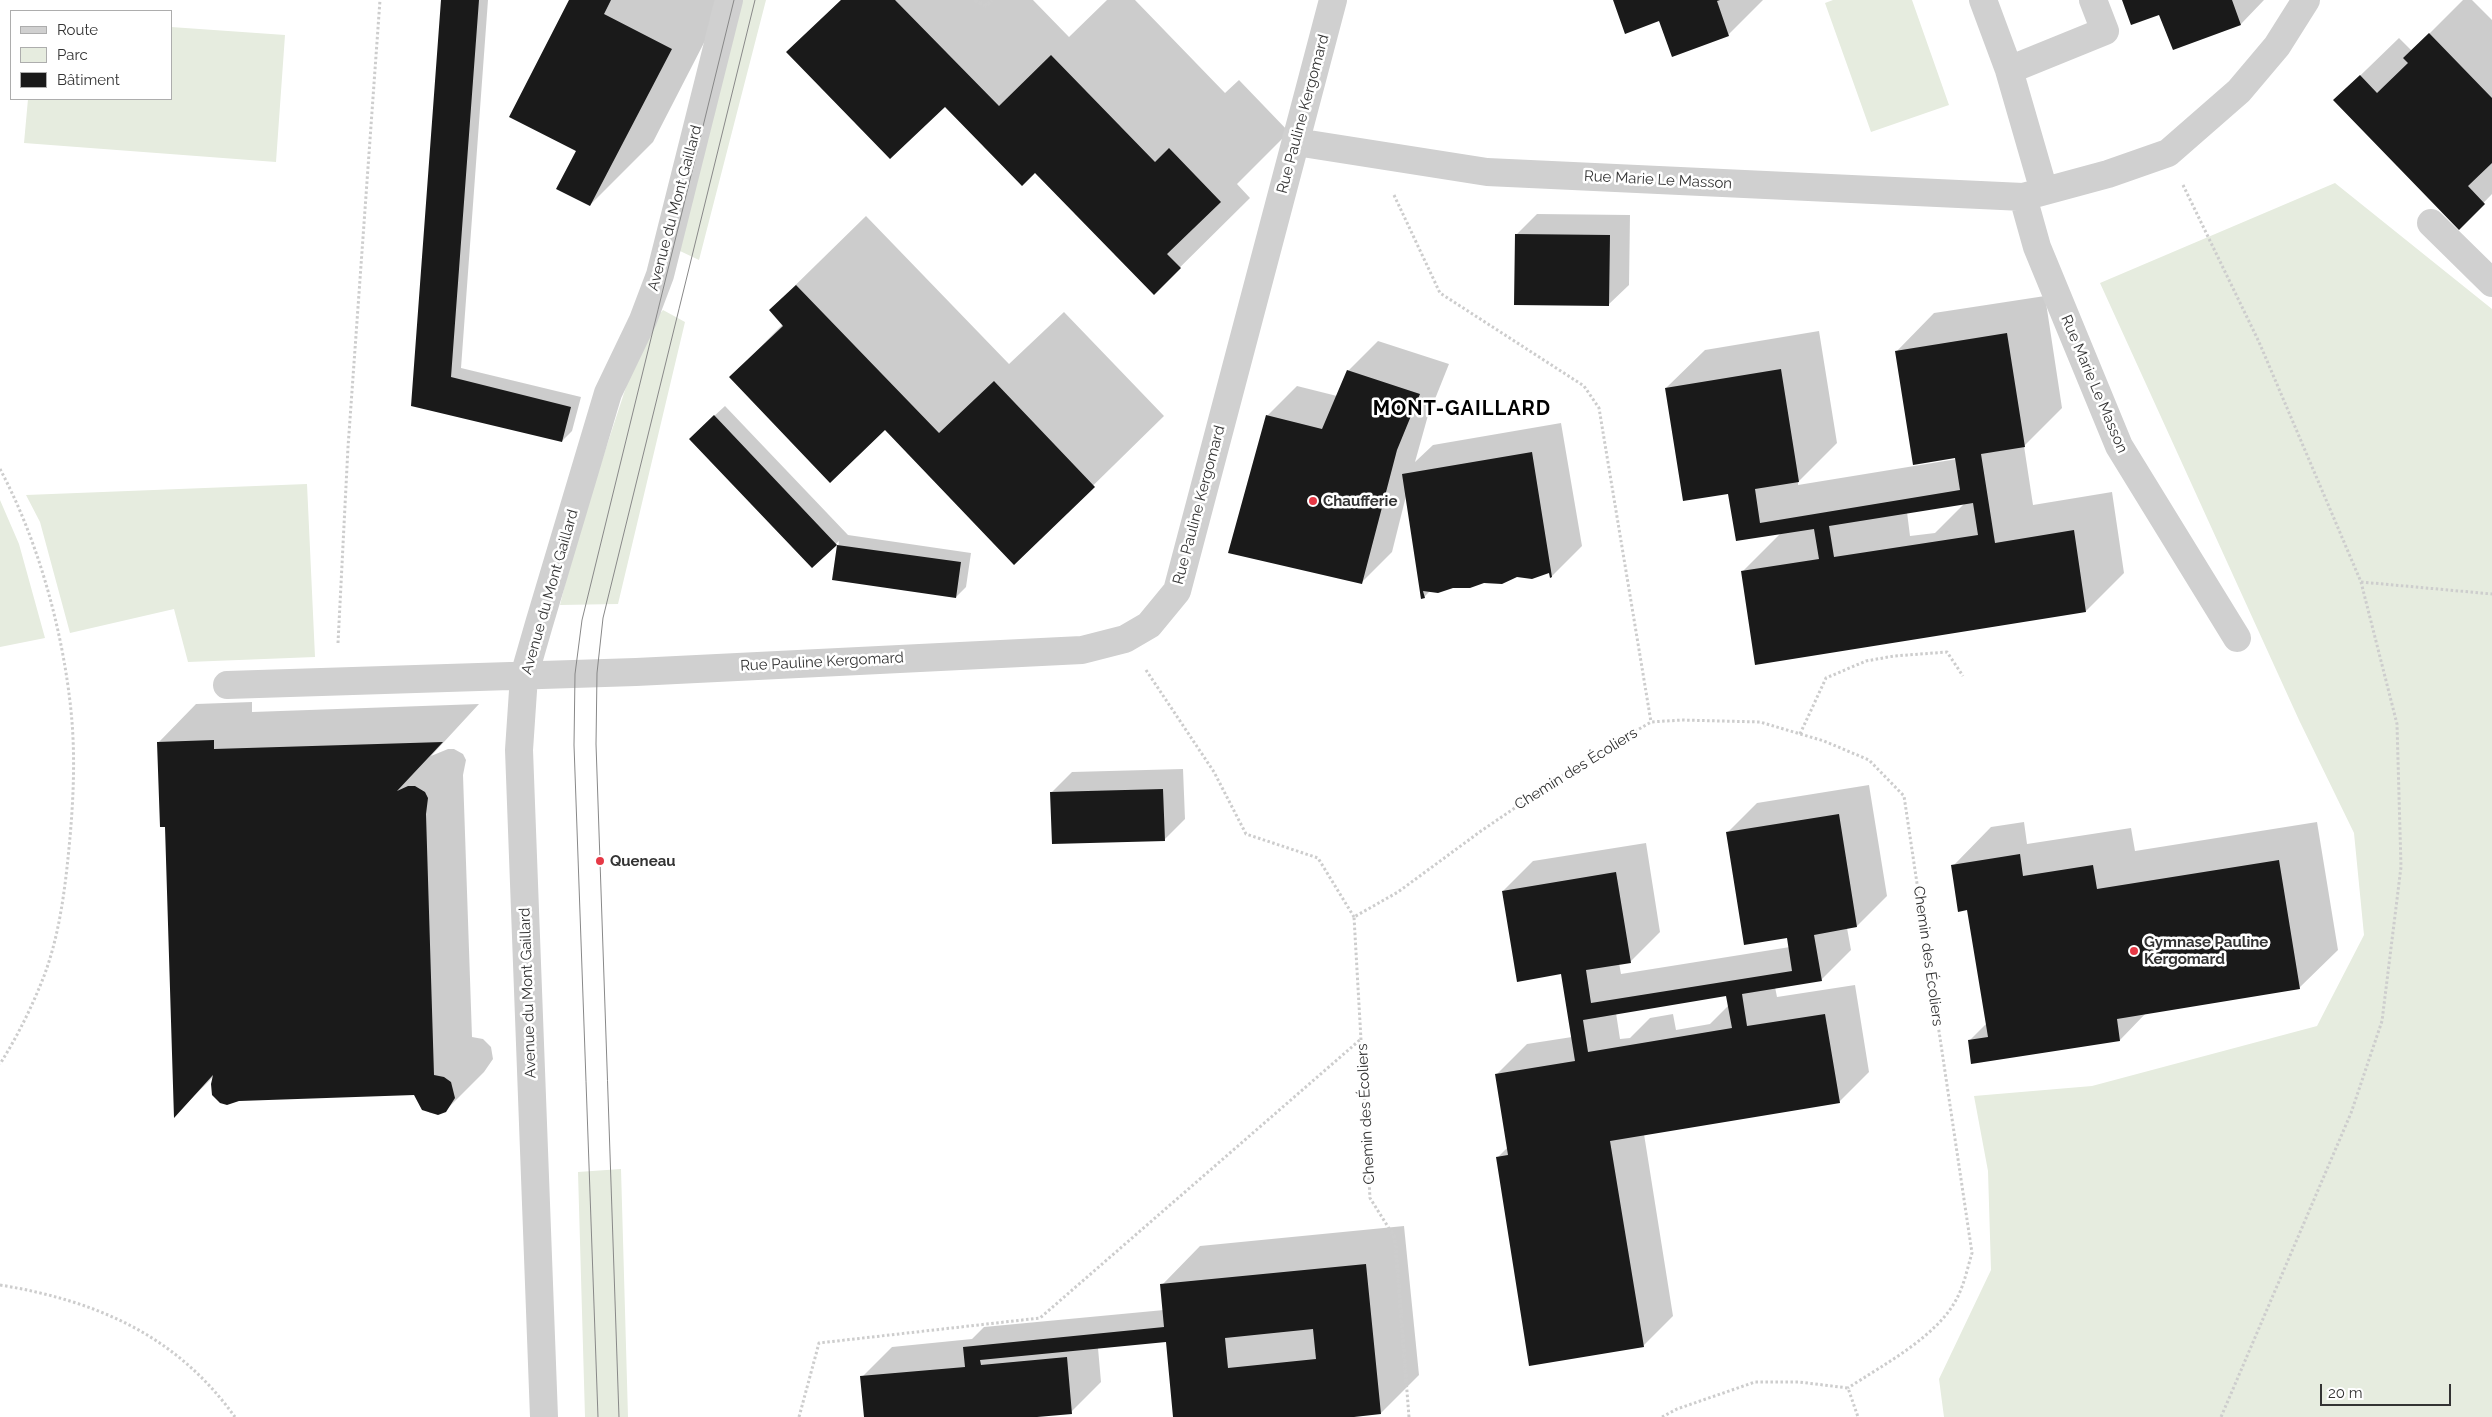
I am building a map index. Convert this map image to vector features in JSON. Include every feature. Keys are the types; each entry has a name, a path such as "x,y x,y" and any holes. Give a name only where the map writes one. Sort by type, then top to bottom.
{"street":[{"name":"Avenue du Mont Gaillard","path":"544,1417 519,750 524,676 608,393 643,320 660,275 729,0"},
{"name":"Rue Pauline Kergomard","path":"227,685 524,676 1082,650 1125,639 1149,625 1177,591 1333,0"},
{"path":"1983,0 2009,70 2033,194"},
{"path":"2009,70 2105,31 2093,0"},
{"name":"Rue Marie Le Masson","path":"1296,142 1487,172 2033,194 2108,174 2168,153 2239,91 2277,46 2306,0"},
{"name":"Rue Marie Le Masson","path":"2033,194 2037,247 2119,446 2237,638"},
{"path":"2431,223 2492,283"}],"path":[{"path":"336,681 348,447 380,0"},
{"path":"975,0 986,6 992,0"},
{"path":"2168,153 2259,342 2361,582 2397,724 2401,867 2382,1021 2352,1113 2221,1417"},
{"path":"1374,154 1440,293 1584,386 1599,408 1651,722"},
{"path":"0,469 34,549 59,634 71,711 73,758 71,823 63,903 44,975 13,1043 0,1064"},
{"path":"2361,582 2492,594"},
{"path":"1125,639 1214,772 1246,834 1318,858 1354,917"},
{"path":"1800,734 1826,678 1866,661 1894,656 1947,652 1963,676"},
{"name":"Chemin des Écoliers","path":"1409,1417 1395,1238 1370,1198 1354,917 1398,892 1481,831 1578,765 1651,722 1682,720 1760,722 1824,741 1869,760 1904,796 1972,1253 1959,1295 1937,1326 1848,1388"},
{"path":"799,1417 820,1343 1040,1318 1362,1039"},
{"path":"0,1285 72,1301 126,1322 156,1338 202,1376 235,1417"},
{"path":"1662,1417 1678,1409 1755,1382 1799,1382 1848,1388 1858,1417"}],"green space":[{"path":"741,0 766,0 699,260 680,251"},
{"path":"1833,0 1912,0 1949,105 1871,132 1825,3"},
{"path":"172,27 285,35 276,162 24,143 28,100 172,100"},
{"path":"2335,183 2492,309 2492,1417 1944,1417 1939,1379 1991,1270 1988,1171 1974,1096 2092,1086 2317,1026 2364,935 2354,833 2299,720 2100,283"},
{"path":"663,310 685,322 618,604 560,605 575,543 627,384 648,328"},
{"path":"307,484 315,657 188,662 174,609 70,633 40,522 26,495"},
{"path":"0,500 19,544 45,638 0,647"},
{"path":"621,1169 628,1417 585,1417 578,1172"}],"building":[{"path":"441,0 479,0 451,377 571,407 562,442 411,406"},
{"path":"569,0 611,0 604,14 672,49 590,206 556,189 576,151 509,117"},
{"path":"841,0 895,0 999,106 1051,55 1155,162 1169,148 1221,202 1167,254 1181,268 1154,295 1035,173 1022,186 945,107 890,159 786,52"},
{"path":"1613,0 1720,0 1717,1 1729,36 1672,57 1659,21 1625,34"},
{"path":"2122,0 2232,0 2241,25 2173,50 2159,15 2131,25"},
{"path":"2429,33 2492,98 2492,163 2468,186 2485,204 2459,230 2333,100 2360,75 2377,93 2408,63 2403,58"},
{"path":"1515,234 1610,235 1609,306 1514,305"},
{"path":"796,285 939,433 994,381 1095,487 1014,565 885,430 830,483 729,377 783,326 769,310"},
{"path":"2007,333 2025,447 1981,454 1995,543 2074,530 2086,612 1755,665 1741,571 1819,559 1814,529 1736,541 1728,494 1683,501 1665,388 1781,369 1799,482 1755,489 1760,523 1960,490 1955,458 1913,465 1895,351","holes":["1973,503 1978,535 1834,557 1829,526"]},
{"name":"Chaufferie","path":"1347,370 1420,394 1397,450 1362,584 1228,553 1266,415 1322,429"},
{"path":"714,415 837,545 812,568 689,439"},
{"path":"1532,452 1552,577 1550,578 1549,573 1532,579 1517,577 1502,584 1484,583 1470,588 1453,588 1438,593 1423,591 1425,598 1421,599 1402,474"},
{"path":"837,545 961,562 956,598 832,580"},
{"path":"214,740 214,749 443,742 397,791 408,786 415,786 425,792 428,798 426,814 434,1075 444,1077 451,1082 455,1098 446,1112 438,1115 422,1110 414,1095 239,1101 227,1105 220,1103 212,1095 211,1084 213,1075 174,1118 165,827 160,827 157,742"},
{"path":"1163,789 1165,841 1052,844 1050,792"},
{"path":"1839,814 1857,927 1814,935 1822,981 1742,994 1747,1026 1825,1014 1840,1103 1610,1141 1644,1347 1529,1366 1496,1157 1508,1155 1495,1074 1575,1061 1561,974 1517,982 1502,891 1616,872 1631,963 1586,970 1591,1003 1792,971 1787,938 1744,945 1726,832","holes":["1726,996 1732,1028 1588,1052 1583,1020"]},
{"name":"Gymnase Pauline Kergomard","path":"2020,854 2023,876 2093,865 2097,889 2279,860 2300,989 2117,1019 2120,1041 1971,1064 1968,1040 1988,1037 1967,910 1958,912 1951,865"},
{"path":"1366,1264 1381,1414 1354,1417 1173,1417 1166,1342 980,1360 981,1365 1067,1357 1072,1414 1037,1417 864,1417 860,1376 965,1367 963,1347 1164,1327 1160,1284","holes":["1313,1329 1316,1359 1228,1368 1225,1338"]}],"tram line":[{"path":"598,1417 574,745 575,674 582,620 734,0"},
{"path":"619,1417 596,744 597,673 603,618 755,0"}],"place":[{"name":"Chaufferie","path":"1313,501"},
{"name":"Queneau","path":"600,861"},
{"name":"Gymnase Pauline Kergomard","path":"2134,951"}],"district":[{"name":"MONT-GAILLARD","path":"1462,409"}]}
